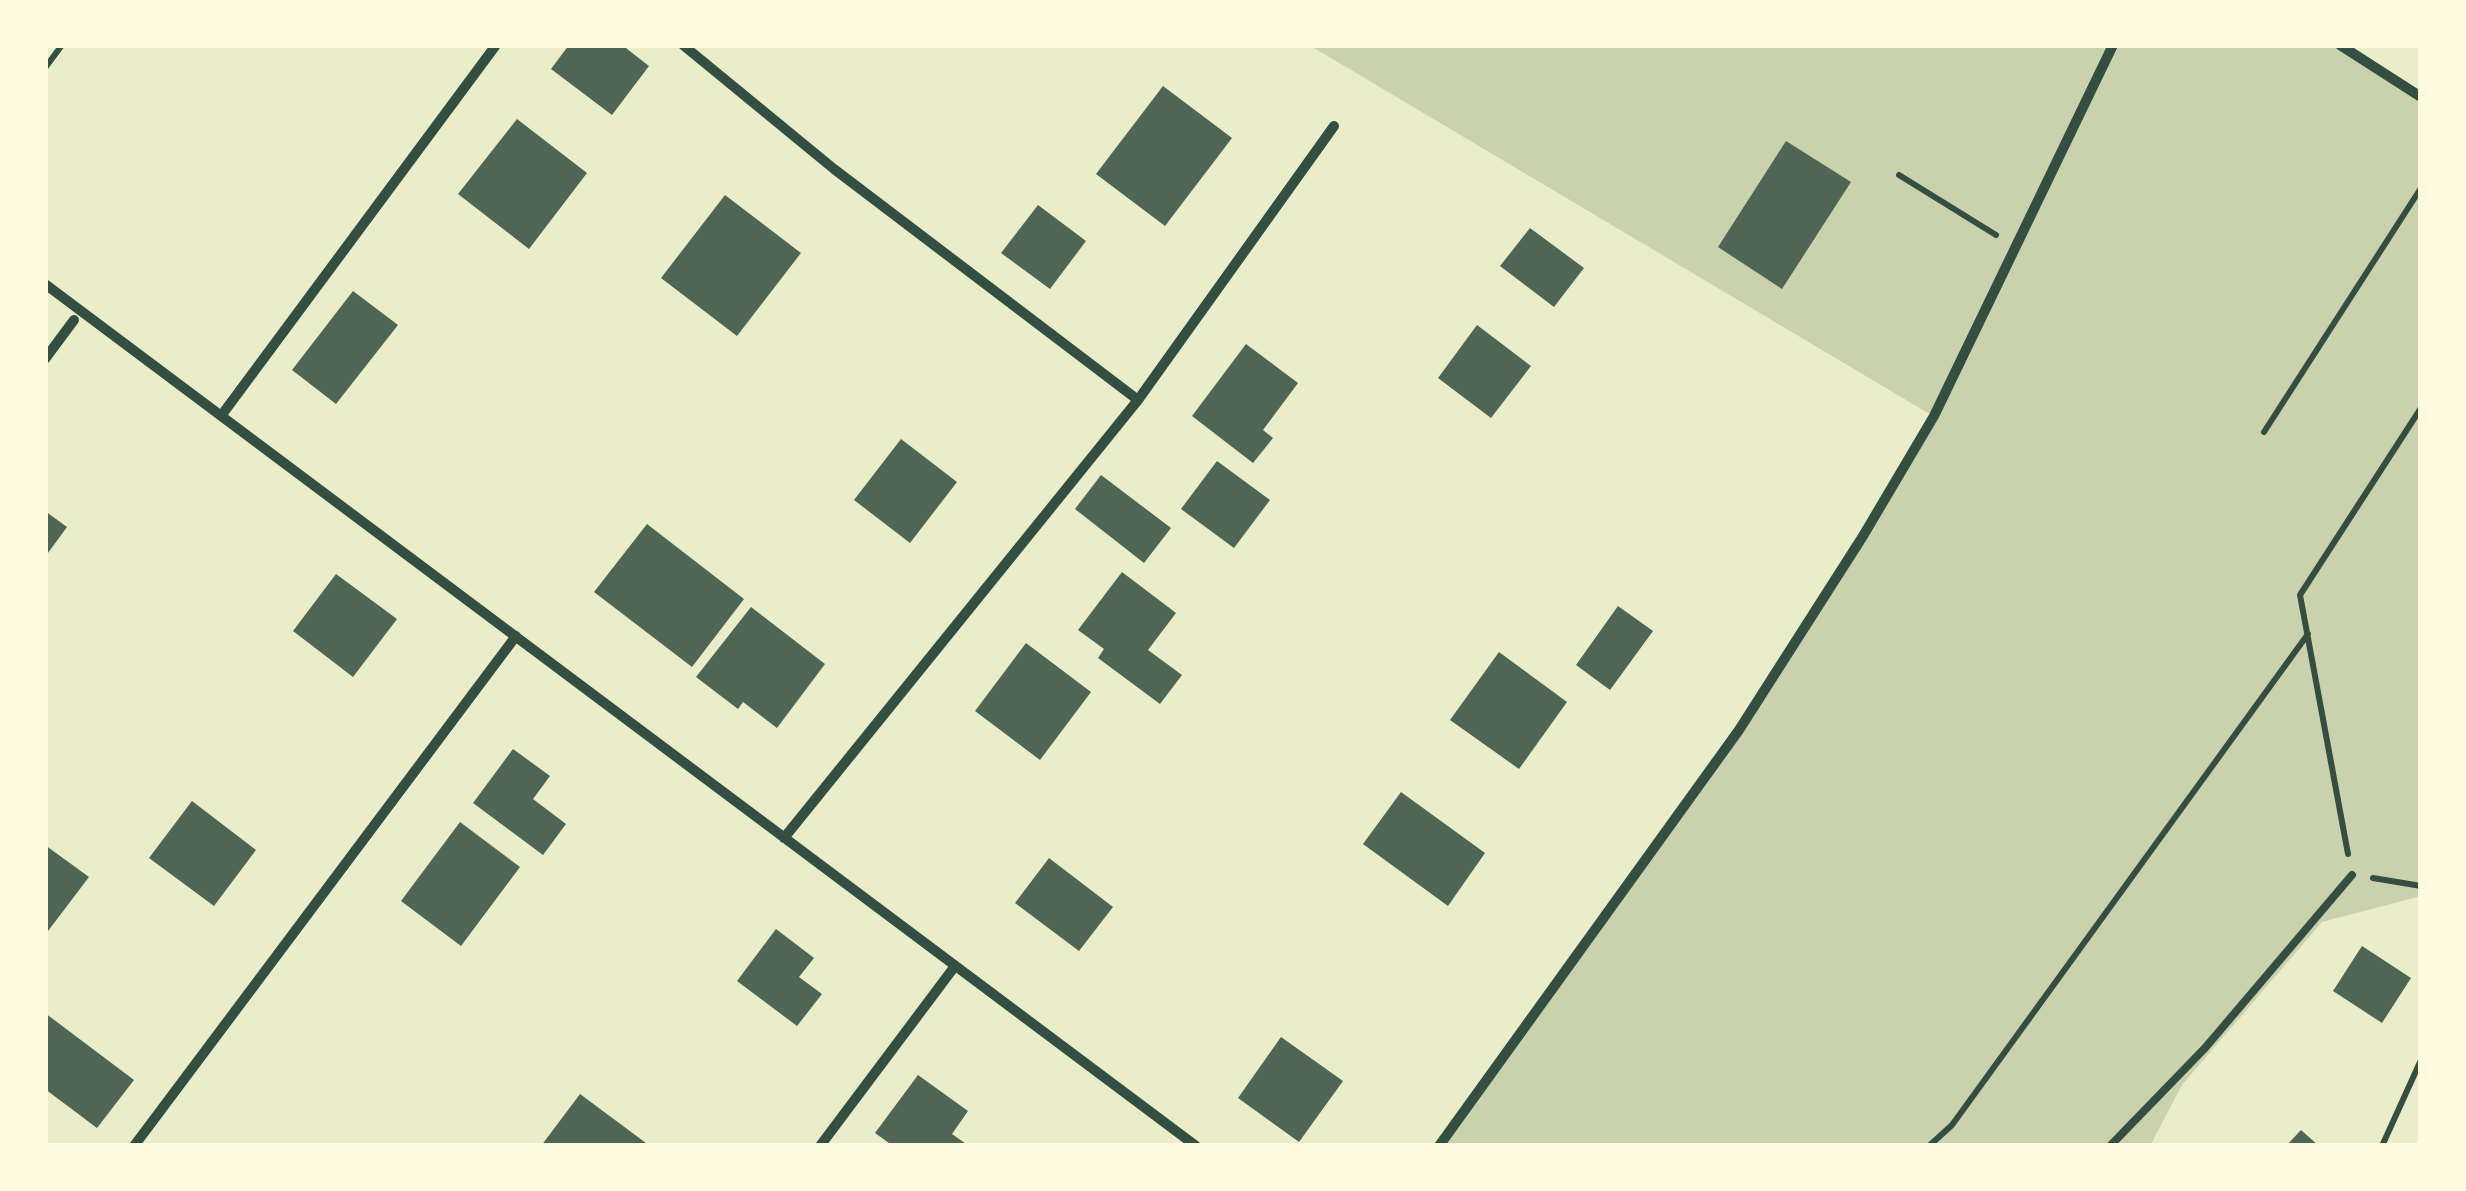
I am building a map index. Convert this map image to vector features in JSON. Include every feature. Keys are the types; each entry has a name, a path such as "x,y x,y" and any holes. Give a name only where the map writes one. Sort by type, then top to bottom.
{"street":[{"path":"221,416 496,45"},
{"path":"683,45 834,169 1138,400"},
{"path":"1439,1146 1739,730 1862,536 1934,416 2113,45"},
{"path":"2340,45 2421,97"},
{"path":"784,838 1138,400 1334,126"},
{"path":"45,284 1196,1146"},
{"path":"45,358 74,320"},
{"path":"134,1146 516,636"},
{"path":"820,1146 956,966"}],"lane":[{"path":"2110,1146 2205,1048 2352,875"}],"path":[{"path":"45,68 62,45"},
{"path":"1899,175 2015,247"},
{"path":"2264,432 2421,188"},
{"path":"2421,408 2300,595 2352,875 2421,886"},
{"path":"1929,1146 1952,1125 2308,634"},
{"path":"2382,1146 2421,1060"}],"green space":[{"path":"1309,45 2340,45 2421,97 2421,896 2322,922 2182,1085 2150,1146 1439,1146 1739,730 1933,416"}],"building":[{"path":"569,45 622,45 649,66 612,115 551,69"},
{"path":"1163,86 1232,138 1165,226 1096,174"},
{"path":"517,119 587,173 529,249 458,194"},
{"path":"1786,141 1851,182 1782,289 1718,247"},
{"path":"725,195 801,253 737,336 661,278"},
{"path":"1038,205 1086,241 1050,289 1001,253"},
{"path":"1530,228 1584,268 1554,307 1500,266"},
{"path":"353,291 398,325 336,404 292,370"},
{"path":"1477,325 1531,366 1491,418 1438,378"},
{"path":"1246,344 1298,383 1263,430 1273,438 1253,463 1192,416"},
{"path":"901,439 957,482 910,543 854,500"},
{"path":"1217,461 1270,500 1234,548 1181,509"},
{"path":"1101,475 1171,528 1144,563 1075,509"},
{"path":"45,511 67,527 45,557"},
{"path":"647,524 744,599 692,667 594,592"},
{"path":"1122,572 1176,613 1148,650 1182,675 1160,704 1098,658 1104,649 1078,630"},
{"path":"336,574 397,619 353,677 293,631"},
{"path":"1618,606 1653,631 1610,690 1576,665"},
{"path":"751,607 825,664 777,728 743,702 738,709 696,677"},
{"path":"1026,643 1091,692 1040,760 975,711"},
{"path":"1499,652 1567,702 1519,769 1450,720"},
{"path":"513,749 550,776 533,799 566,824 543,855 473,803"},
{"path":"1401,792 1485,853 1448,906 1363,844"},
{"path":"192,801 256,850 214,906 149,858"},
{"path":"460,822 520,867 461,946 401,901"},
{"path":"45,845 89,877 45,935"},
{"path":"1049,858 1113,907 1079,951 1015,903"},
{"path":"776,929 814,958 799,977 822,994 797,1026 737,981"},
{"path":"2362,946 2411,978 2382,1023 2333,991"},
{"path":"45,1013 134,1080 97,1128 45,1089"},
{"path":"1281,1037 1343,1081 1299,1142 1238,1098"},
{"path":"918,1075 968,1111 952,1134 969,1146 893,1146 875,1133"},
{"path":"580,1094 650,1146 541,1146"},
{"path":"2301,1130 2319,1146 2286,1146"}]}
